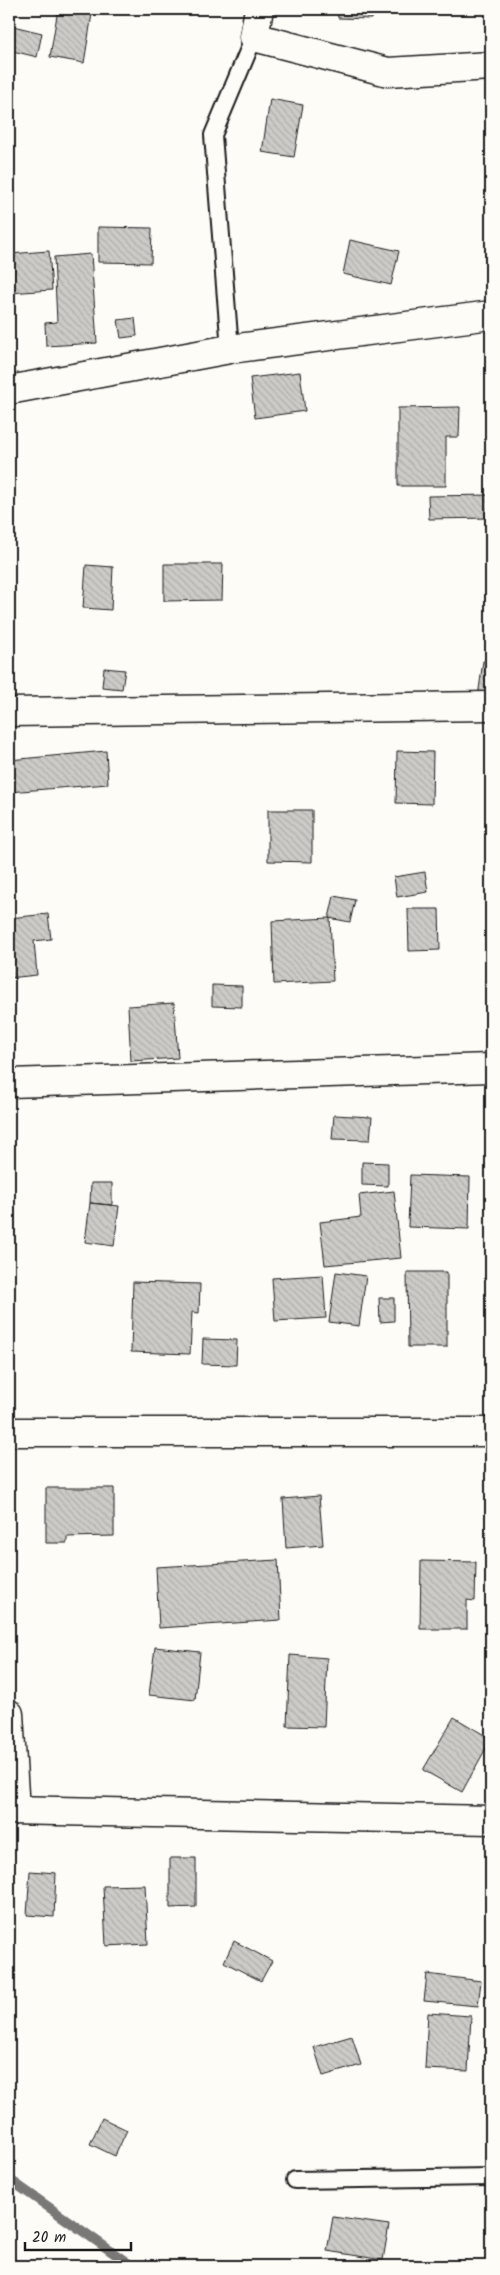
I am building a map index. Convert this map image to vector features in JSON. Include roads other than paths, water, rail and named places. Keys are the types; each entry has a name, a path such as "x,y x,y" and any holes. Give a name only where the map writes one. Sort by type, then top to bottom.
{"street":[{"path":"259,9 254,37 388,72 491,66"},
{"path":"9,390 230,349 491,315"},
{"path":"9,712 491,706"},
{"path":"9,1083 491,1068"},
{"path":"9,1432 491,1432"},
{"path":"9,1714 12,1810 491,1820"}],"lane":[{"path":"230,349 213,135 254,37"},
{"path":"295,2180 491,2177"}],"waterway":[{"path":"9,2179 132,2266"}]}
